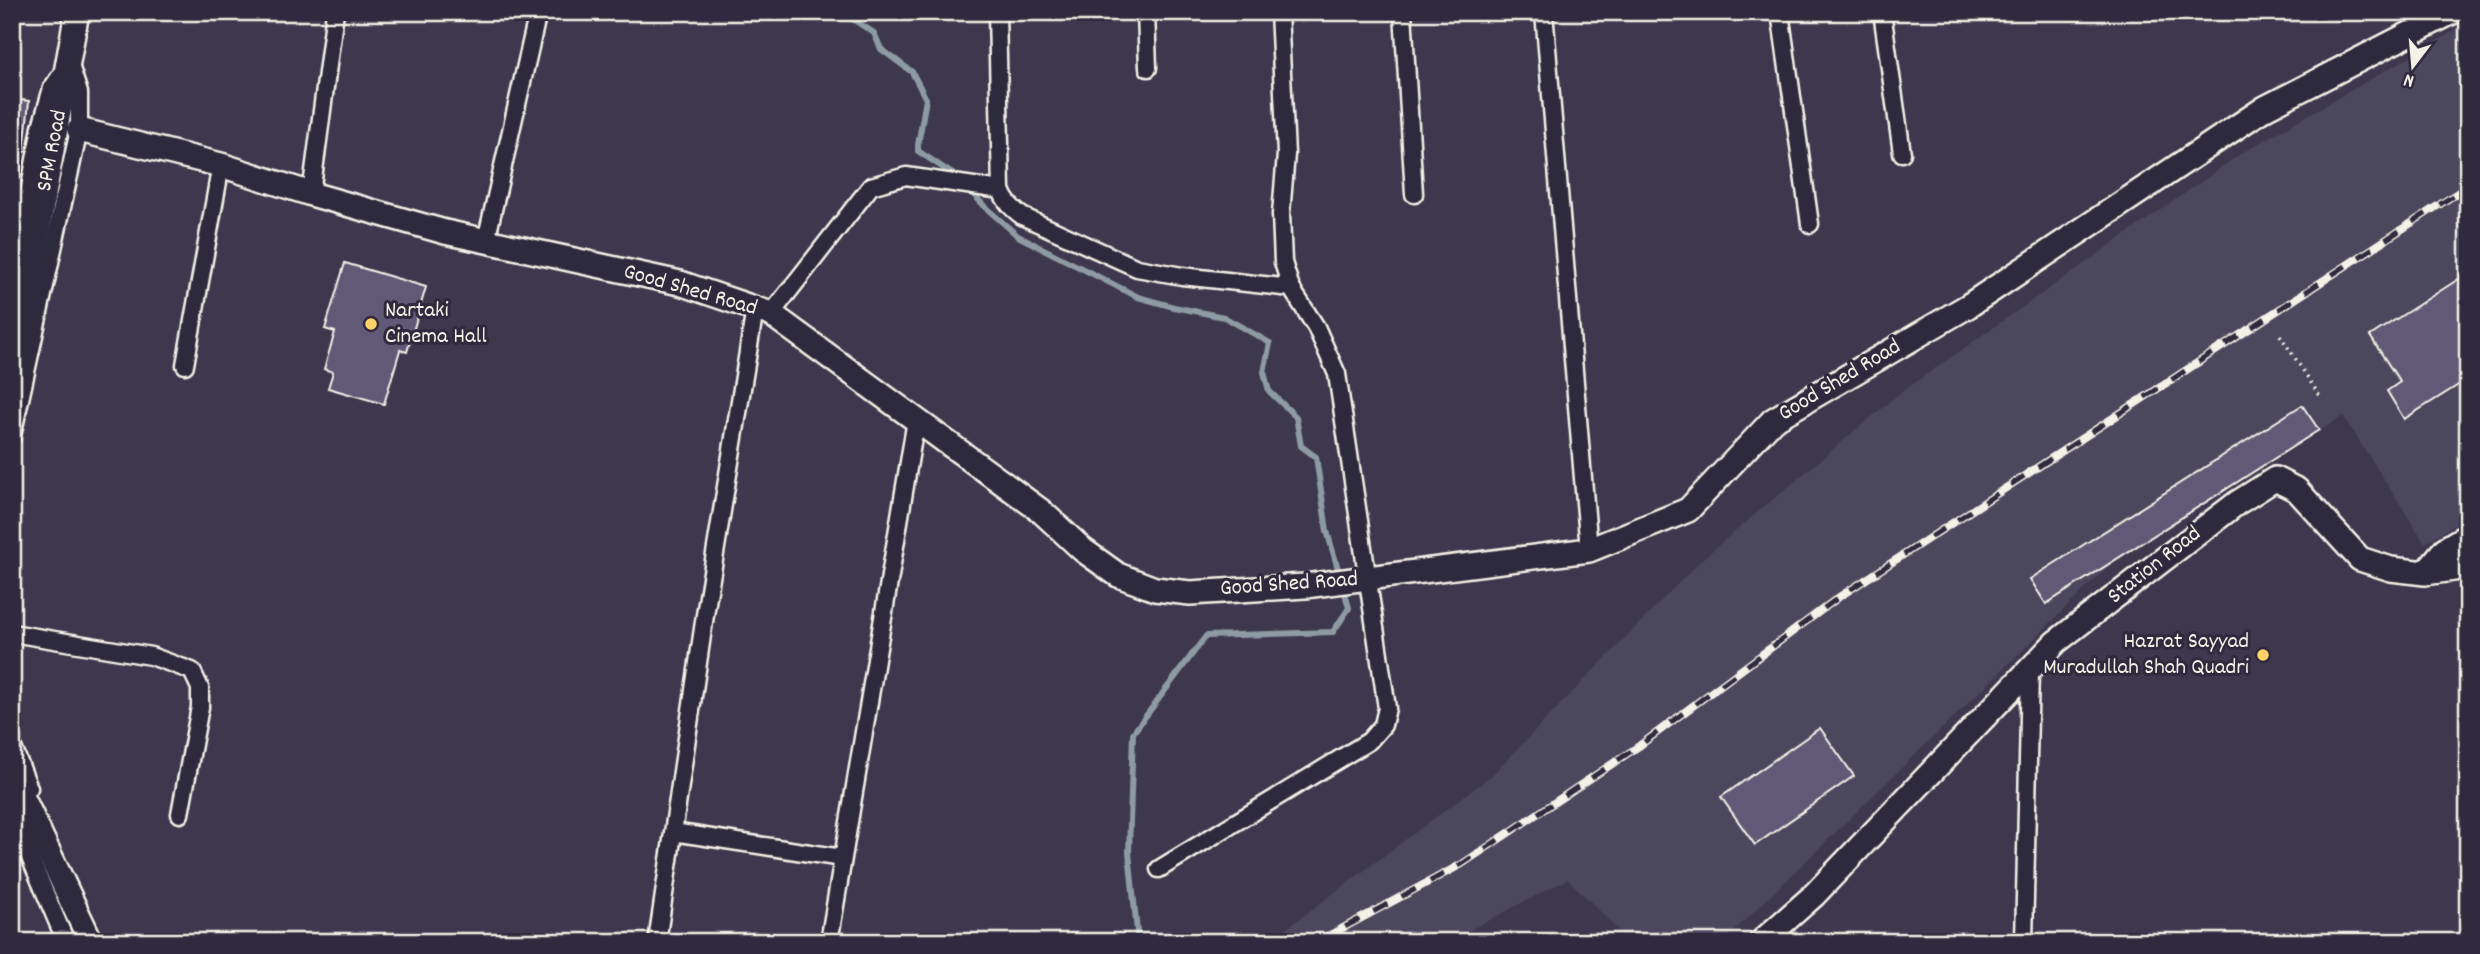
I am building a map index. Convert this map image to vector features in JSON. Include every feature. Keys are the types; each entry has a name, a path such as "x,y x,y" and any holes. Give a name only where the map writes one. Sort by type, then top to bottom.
{"street":[{"name":"SPM Road","path":"12,372 77,12"},
{"path":"311,194 335,12"},
{"path":"486,241 538,12"},
{"path":"997,12 1001,190 1007,202 1022,216 1137,268 1182,276 1291,288"},
{"path":"1146,12 1148,68"},
{"path":"1159,869 1369,741 1383,725 1387,708 1359,580 1338,374 1316,327 1291,288 1283,262 1281,214 1286,154 1279,12"},
{"path":"1403,12 1414,194"},
{"path":"1544,12 1589,550"},
{"path":"1780,12 1810,224"},
{"path":"1882,12 1902,153"},
{"name":"Good Shed Road","path":"79,130 221,164 311,194 445,232 680,283 763,312 1041,510 1083,550 1118,575 1155,589 1189,593 1328,584 1589,550 1688,510 1773,420 1968,306 2265,108 2448,13"},
{"path":"12,436 79,130 79,93 69,62"},
{"path":"12,286 41,127 52,88 69,62"},
{"path":"184,365 221,164"},
{"path":"657,942 705,615 763,312 872,186 906,176 1001,190"},
{"path":"829,942 916,420"},
{"name":"Station Road","path":"1761,942 1813,897 2056,642 2237,503 2275,479 2297,490 2360,559 2391,569 2426,573 2454,569 2468,561"},
{"path":"2426,573 2445,549 2468,535"},
{"path":"12,633 151,656 192,671 200,688 200,707 180,814"},
{"path":"2024,942 2030,670"},
{"path":"12,745 46,825 102,942"},
{"path":"12,775 90,942"},
{"path":"12,815 66,942"},
{"path":"673,832 842,858"}],"path":[{"path":"2280,335 2321,398"}],"shaded area":[{"path":"2468,23 2468,516 2425,543 2343,416 2110,565 1723,942 1630,942 1568,879 1447,942 1268,942 1491,776 1703,558 1900,393 2242,153"}],"building":[{"path":"12,99 29,101 24,152 12,152"},
{"path":"345,263 426,287 407,352 400,350 384,404 328,388 333,372 324,369 335,332 325,329"},
{"path":"2468,273 2468,379 2404,419 2387,391 2400,382 2370,336"},
{"path":"2302,405 2319,430 2046,604 2030,579"},
{"path":"1820,728 1854,776 1755,845 1721,797"}],"waterway":[{"path":"798,12 845,14 874,33 881,49 912,72 926,99 918,151 960,179"},
{"path":"967,187 1018,236 1138,297 1224,317 1270,343 1264,372 1269,391 1296,417 1301,446 1316,457 1327,531 1340,576"},
{"path":"1138,942 1129,852 1133,733 1206,636 1333,632 1349,608 1343,586"}],"railway":[{"path":"1317,942 1462,864 1639,746 1839,597 2468,186"}],"place":[{"name":"Nartaki Cinema Hall","path":"371,324"},
{"name":"Hazrat Sayyad Muradullah Shah Quadri","path":"2263,655"}]}
